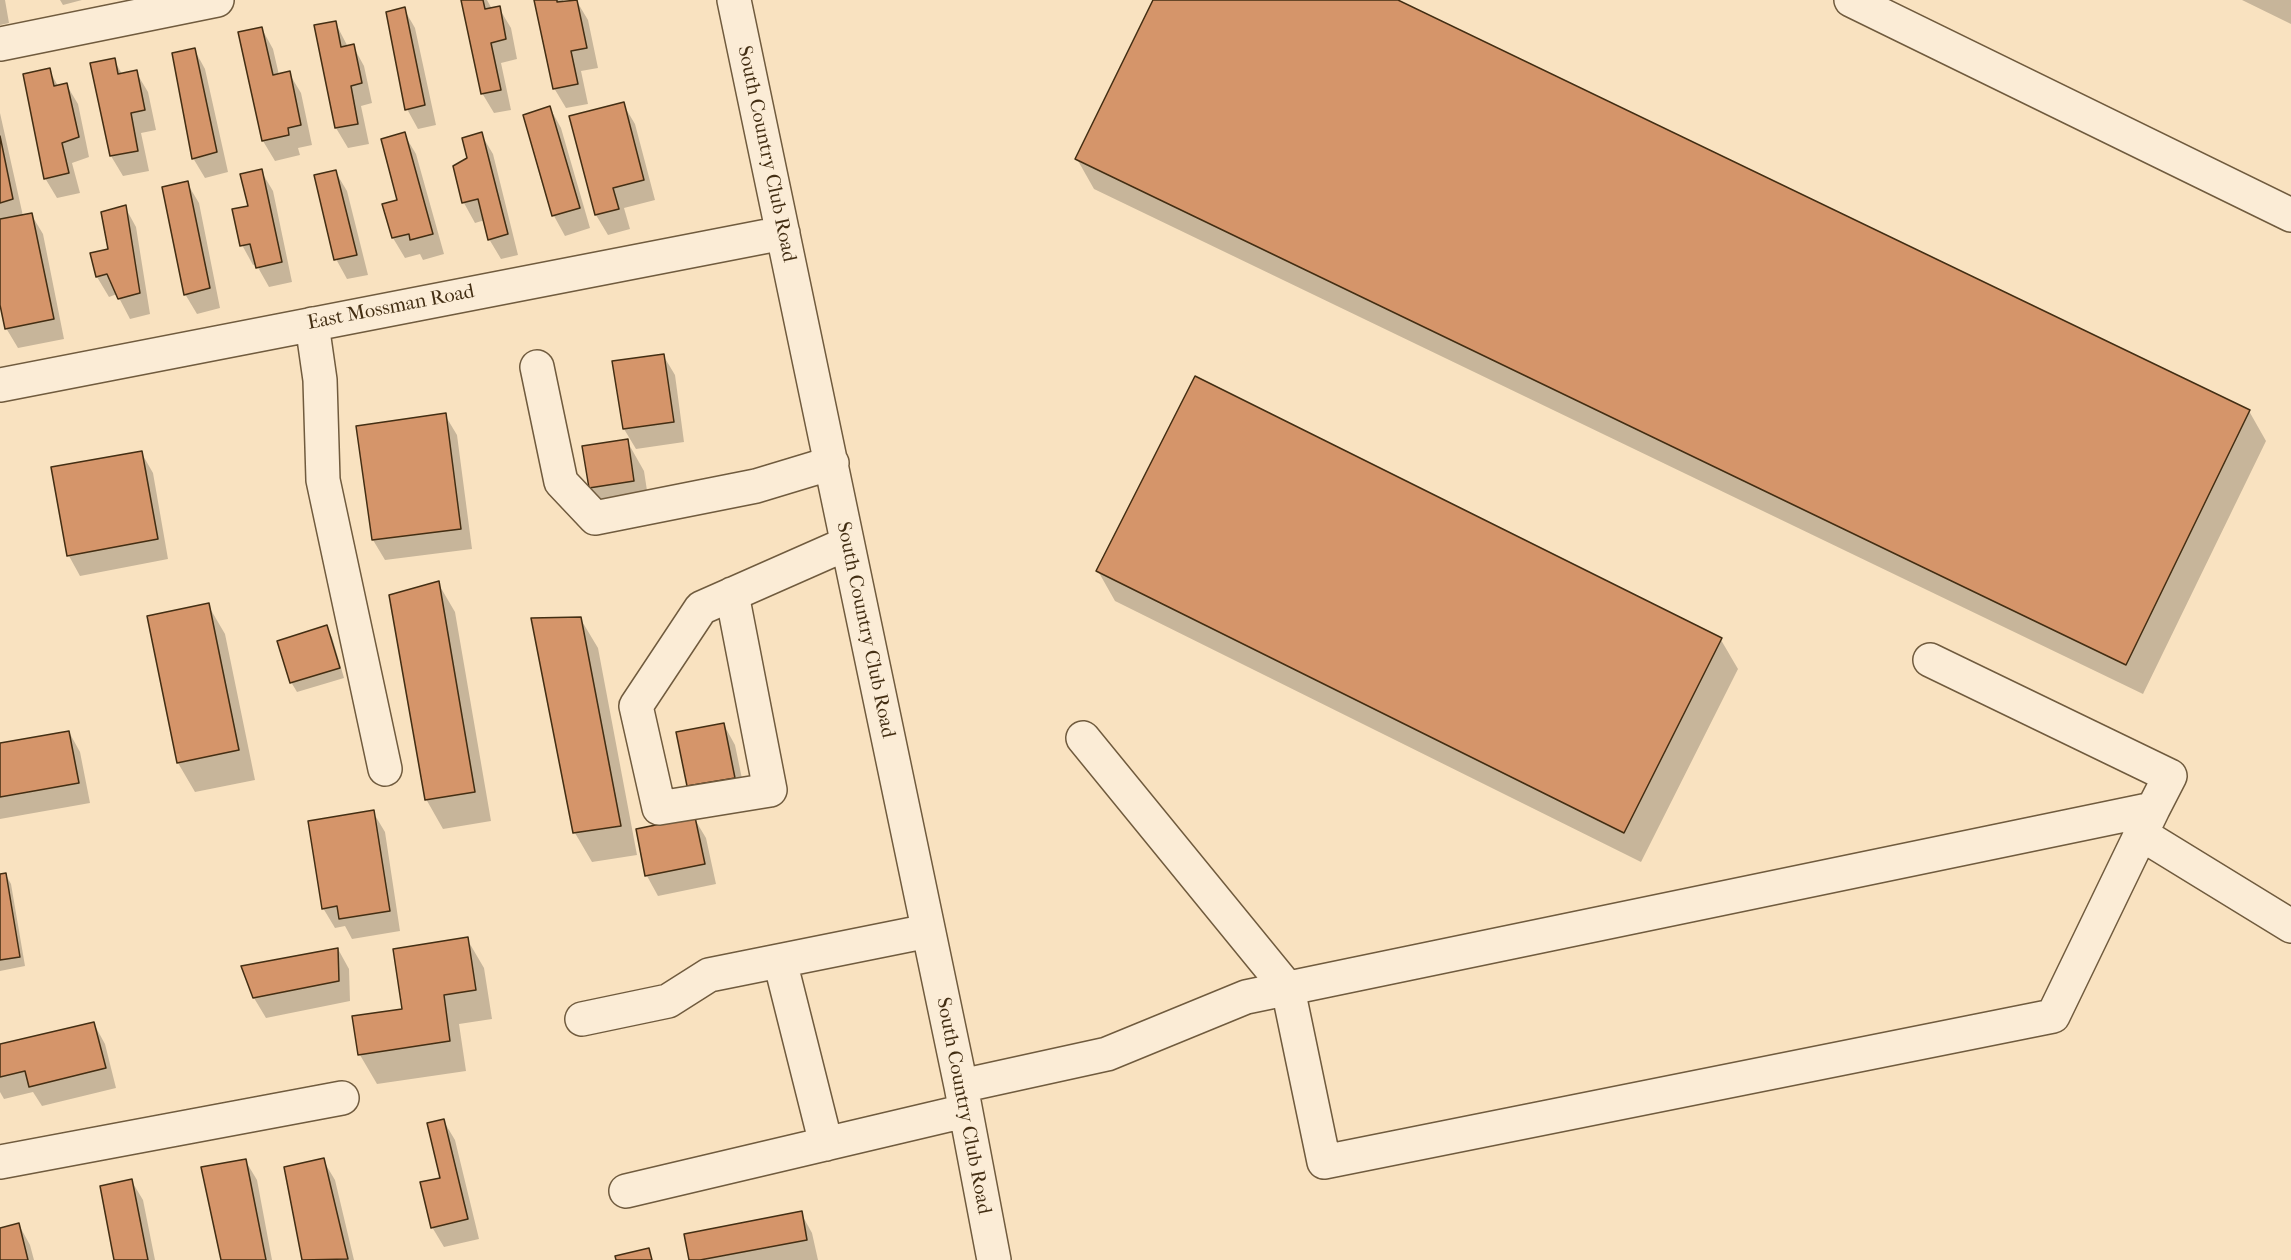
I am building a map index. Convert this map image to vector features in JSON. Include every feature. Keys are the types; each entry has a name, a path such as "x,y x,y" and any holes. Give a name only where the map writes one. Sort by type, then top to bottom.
{"street":[{"path":"0,44 218,0"},
{"name":"South Country Club Road","path":"734,0 832,463 846,544 963,1099 994,1260"},
{"path":"1851,0 2291,215"},
{"name":"East Mossman Road","path":"0,385 783,233"},
{"path":"312,324 320,380 323,480 385,769"},
{"path":"537,367 561,482 595,518 756,486 832,463"},
{"path":"732,594 770,790 659,808 636,706 702,608 732,594 846,544"},
{"path":"1083,738 1288,989 1324,1162 2053,1016 2170,776 1930,660"},
{"path":"626,1191 879,1132 963,1099 1107,1054 1246,997 2147,822 2291,926"},
{"path":"582,1019 668,1001 709,975 928,931"},
{"path":"780,961 826,1144"},
{"path":"0,1162 342,1098"}],"building":[{"path":"461,0 483,0 485,9 500,6 506,39 491,43 501,90 481,94"},
{"path":"534,0 557,0 557,2 577,0 587,48 571,51 578,84 553,89"},
{"path":"1153,0 1398,0 2250,410 2126,665 1075,159"},
{"path":"405,7 425,105 405,110 386,12"},
{"path":"336,21 341,47 354,44 362,83 351,86 358,124 335,128 314,25"},
{"path":"262,27 273,75 290,71 301,125 288,128 289,135 262,141 238,32"},
{"path":"195,48 217,152 192,159 172,53"},
{"path":"115,58 118,74 137,70 145,110 131,113 138,151 110,156 90,63"},
{"path":"50,68 54,86 67,83 79,137 62,143 69,173 44,179 23,74"},
{"path":"624,102 644,180 613,188 619,209 595,215 569,116"},
{"path":"550,106 580,208 552,216 523,115"},
{"path":"405,132 433,234 410,240 409,234 392,238 382,204 397,200 381,139"},
{"path":"482,132 508,234 488,240 478,199 462,203 453,166 467,158 462,138"},
{"path":"0,136 13,199 0,203"},
{"path":"262,169 282,262 256,268 250,244 240,246 232,209 248,206 240,174"},
{"path":"336,170 357,255 334,260 314,175"},
{"path":"188,181 210,288 184,295 162,187"},
{"path":"126,205 140,293 118,299 107,274 96,277 90,253 108,249 101,212"},
{"path":"32,213 54,319 5,329 0,305 0,219"},
{"path":"664,354 674,422 623,429 612,361"},
{"path":"1195,376 1722,638 1624,833 1096,571"},
{"path":"446,413 461,529 372,540 356,426"},
{"path":"628,439 634,481 589,488 582,446"},
{"path":"142,451 158,539 67,556 51,467"},
{"path":"439,581 475,792 425,800 389,595"},
{"path":"209,603 239,750 177,763 147,616"},
{"path":"581,617 621,826 573,833 531,618"},
{"path":"327,625 340,668 290,683 277,641"},
{"path":"724,723 735,778 687,786 676,732"},
{"path":"69,731 79,783 0,797 0,743"},
{"path":"374,810 390,911 339,919 337,906 322,909 308,821"},
{"path":"695,817 705,864 645,876 636,829"},
{"path":"6,873 20,957 0,960 0,874"},
{"path":"468,937 476,990 444,995 450,1041 358,1055 352,1016 402,1009 393,949"},
{"path":"338,948 339,981 253,998 241,966"},
{"path":"94,1022 106,1068 29,1087 25,1071 0,1077 0,1044"},
{"path":"444,1119 468,1219 431,1228 420,1182 440,1178 427,1123"},
{"path":"324,1158 348,1259 302,1260 284,1167"},
{"path":"246,1159 266,1260 221,1260 201,1167"},
{"path":"132,1179 148,1260 114,1260 100,1186"},
{"path":"802,1211 807,1240 700,1260 689,1260 684,1234"},
{"path":"19,1223 28,1260 0,1260 0,1228"},
{"path":"649,1248 652,1260 616,1260 615,1256"}]}
